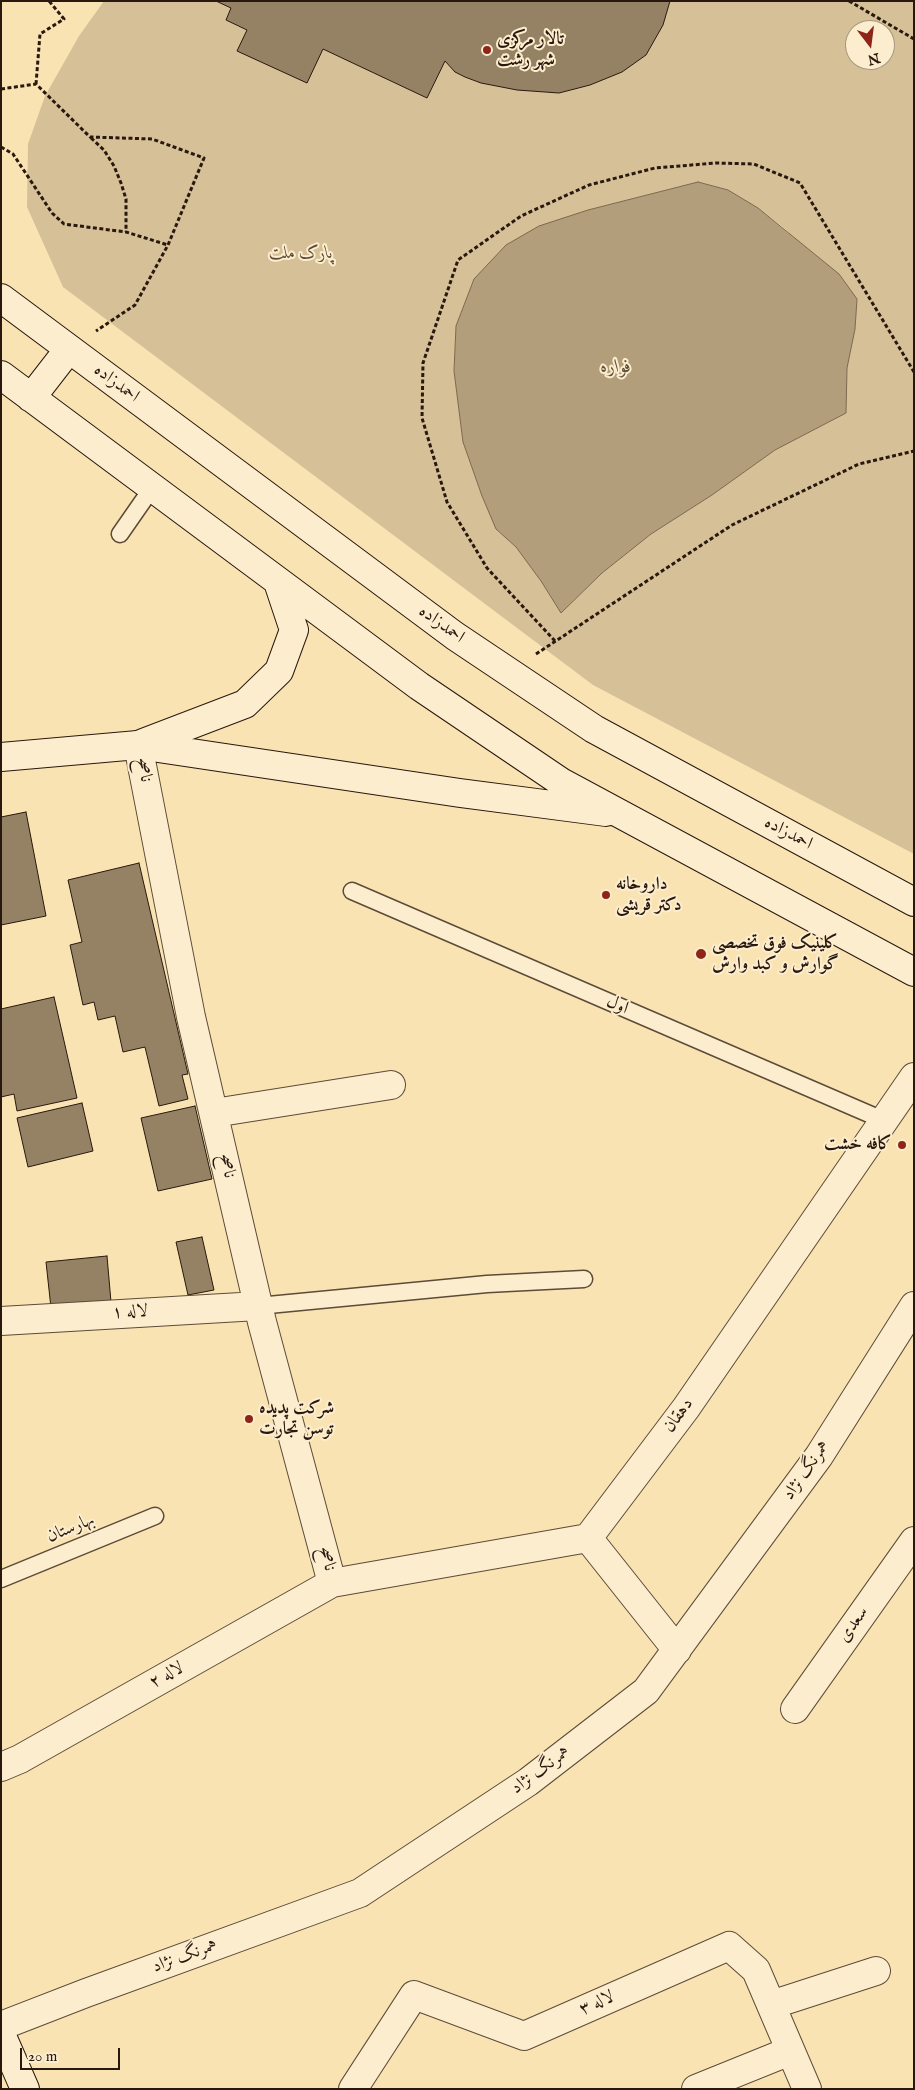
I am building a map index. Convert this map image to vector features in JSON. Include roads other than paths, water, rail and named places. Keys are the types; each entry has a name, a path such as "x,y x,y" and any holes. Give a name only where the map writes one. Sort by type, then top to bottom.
{"street":[{"name":"احمدزاده","path":"1,298 455,636 594,729 914,902"},
{"path":"31,398 69,348"},
{"path":"1,375 278,582 443,702 561,782 914,972"},
{"path":"138,745 245,704 279,671 294,630 278,582"},
{"path":"1,757 138,745 451,792 622,814"},
{"name":"ناصح","path":"138,745 191,1017 258,1306 332,1583"},
{"name":"دهقان","path":"588,1538 686,1408 914,1077"},
{"path":"214,1113 391,1085"},
{"name":"لاله ۱","path":"1,1321 258,1306"},
{"name":"همرنگ نژاد","path":"1,2026 360,1893 528,1782 646,1691 819,1456 914,1306"},
{"path":"332,1583 588,1538 677,1650"},
{"name":"سعدی","path":"795,1709 914,1541"},
{"name":"لاله ۲","path":"1,1767 20,1759 332,1583"},
{"name":"لاله ۳","path":"353,2089 414,1995 524,2036 729,1946 756,1970 807,2089"},
{"path":"770,2004 876,1971"},
{"path":"1,2034 24,2089"},
{"path":"696,2089 790,2051"}],"lane":[{"path":"120,534 152,488"},
{"name":"اول","path":"352,890 883,1120"},
{"path":"258,1306 487,1284 584,1278"},
{"name":"بهارستان","path":"1,1579 155,1516"}],"water":[{"name":"فواره","path":"698,182 728,190 758,208 839,274 857,299 855,329 847,368 846,413 775,450 712,495 651,534 602,573 561,613 541,581 516,547 496,529 482,496 463,442 454,371 456,326 474,279 506,245 539,226 588,210"}],"place":[{"name":"تالار مرکزی شهر رشت","path":"487,50"},
{"name":"داروخانه دکتر قریشی","path":"606,895"},
{"name":"کلینیک فوق تخصصی گوارش و کبد وارش","path":"701,954"},
{"name":"کافه خشت","path":"902,1145"},
{"name":"شرکت پدیده توسن تجارت","path":"249,1419"}],"park label":[{"name":"پارک ملت","path":"301,254"}]}
